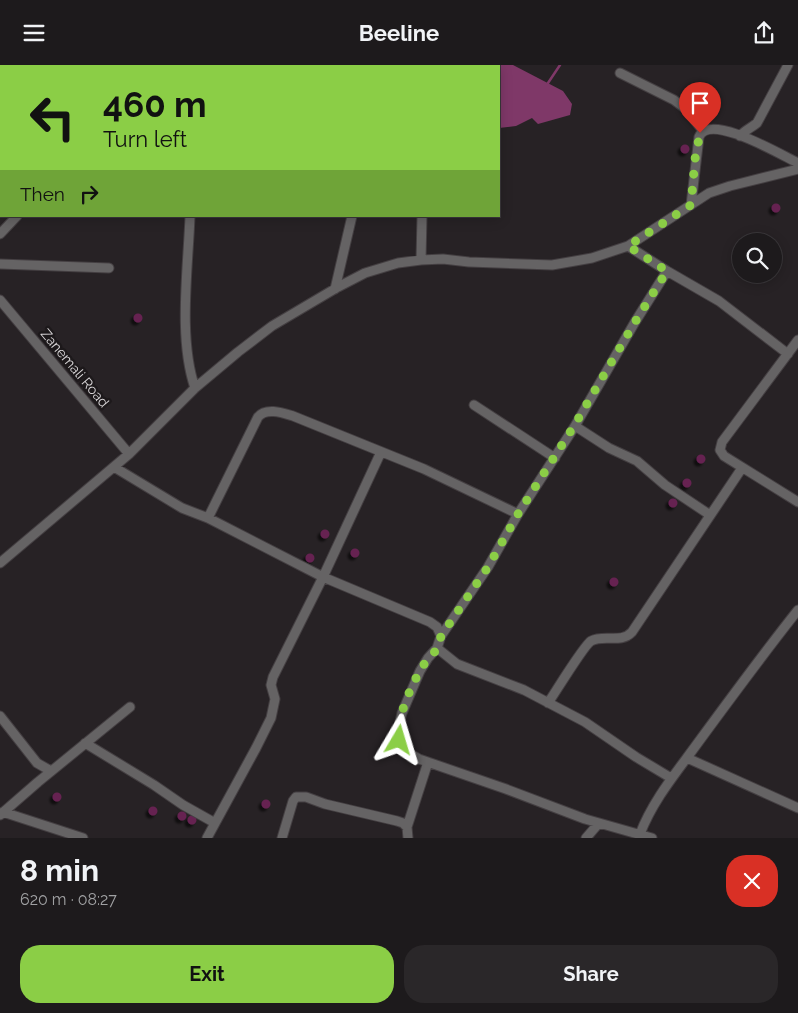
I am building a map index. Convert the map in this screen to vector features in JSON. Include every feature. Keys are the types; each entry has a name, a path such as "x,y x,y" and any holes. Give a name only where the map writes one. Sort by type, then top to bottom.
{"street":[{"path":"740,136 757,123 788,65"},
{"path":"620,73 674,100 686,109 703,131"},
{"path":"691,205 695,159 699,137 703,131 718,129 740,136 798,163"},
{"path":"0,563 129,454 194,388 272,326 365,273 398,263 421,260 443,259 469,262 552,265 592,258 628,246 709,193 798,169"},
{"path":"0,234 16,217"},
{"path":"190,217 186,294 187,357 194,388"},
{"path":"335,289 352,217"},
{"path":"421,260 422,217"},
{"path":"628,246 719,301 788,354"},
{"path":"0,264 108,268"},
{"path":"667,271 574,426 518,514 488,567 441,636 437,649 428,658 415,680 402,713 398,733 400,745 410,755 599,823 647,836 649,813 672,778 760,658 798,610"},
{"name":"Zanemali Road","path":"0,301 129,454"},
{"path":"798,340 720,446 724,456 798,502"},
{"path":"474,405 554,458"},
{"path":"208,518 258,417 262,413 274,412 293,416 424,469 518,514"},
{"path":"574,426 609,448 636,461 665,485 710,515"},
{"path":"207,838 265,732 273,710 274,699 271,685 273,677 323,577 381,452"},
{"path":"114,467 191,512 208,518 323,577 430,622 437,627 441,636"},
{"path":"548,703 589,642 602,638 628,636 742,468"},
{"path":"437,649 465,668 524,690 585,722 636,757 672,778"},
{"path":"2,813 130,707"},
{"path":"0,716 37,763 51,771"},
{"path":"85,743 215,823"},
{"path":"687,758 798,808"},
{"path":"408,838 407,827 428,761"},
{"path":"282,838 293,801 296,797 301,796 325,804 397,821 407,827"},
{"path":"2,813 82,838"},
{"path":"586,838 599,823"}],"shaded area":[{"path":"500,65 513,65 563,91 572,104 570,115 538,124 532,118 516,126 500,128"}],"building":[{"path":"685,144 690,149 685,154 680,149"},
{"path":"776,203 781,208 776,213 771,208"},
{"path":"138,313 143,318 138,323 133,318"},
{"path":"701,454 706,459 701,464 696,459"},
{"path":"687,478 692,483 687,488 682,483"},
{"path":"673,498 678,503 673,508 668,503"},
{"path":"325,529 330,534 325,539 320,534"},
{"path":"355,548 360,553 355,558 350,553"},
{"path":"310,553 315,558 310,563 305,558"},
{"path":"614,577 619,582 614,587 609,582"},
{"path":"57,792 62,797 57,802 52,797"},
{"path":"266,799 271,804 266,809 261,804"},
{"path":"153,806 158,811 153,816 148,811"},
{"path":"182,811 187,816 182,821 177,816"},
{"path":"192,816 196,820 192,824 188,820"}],"waterway":[{"path":"548,83 560,65"}],"route":[{"path":"399,740 398,733 402,713 420,671 428,658 437,649 441,636 488,567 518,514 600,384 635,322 667,271 628,246 691,205 695,159 700,133"}]}
